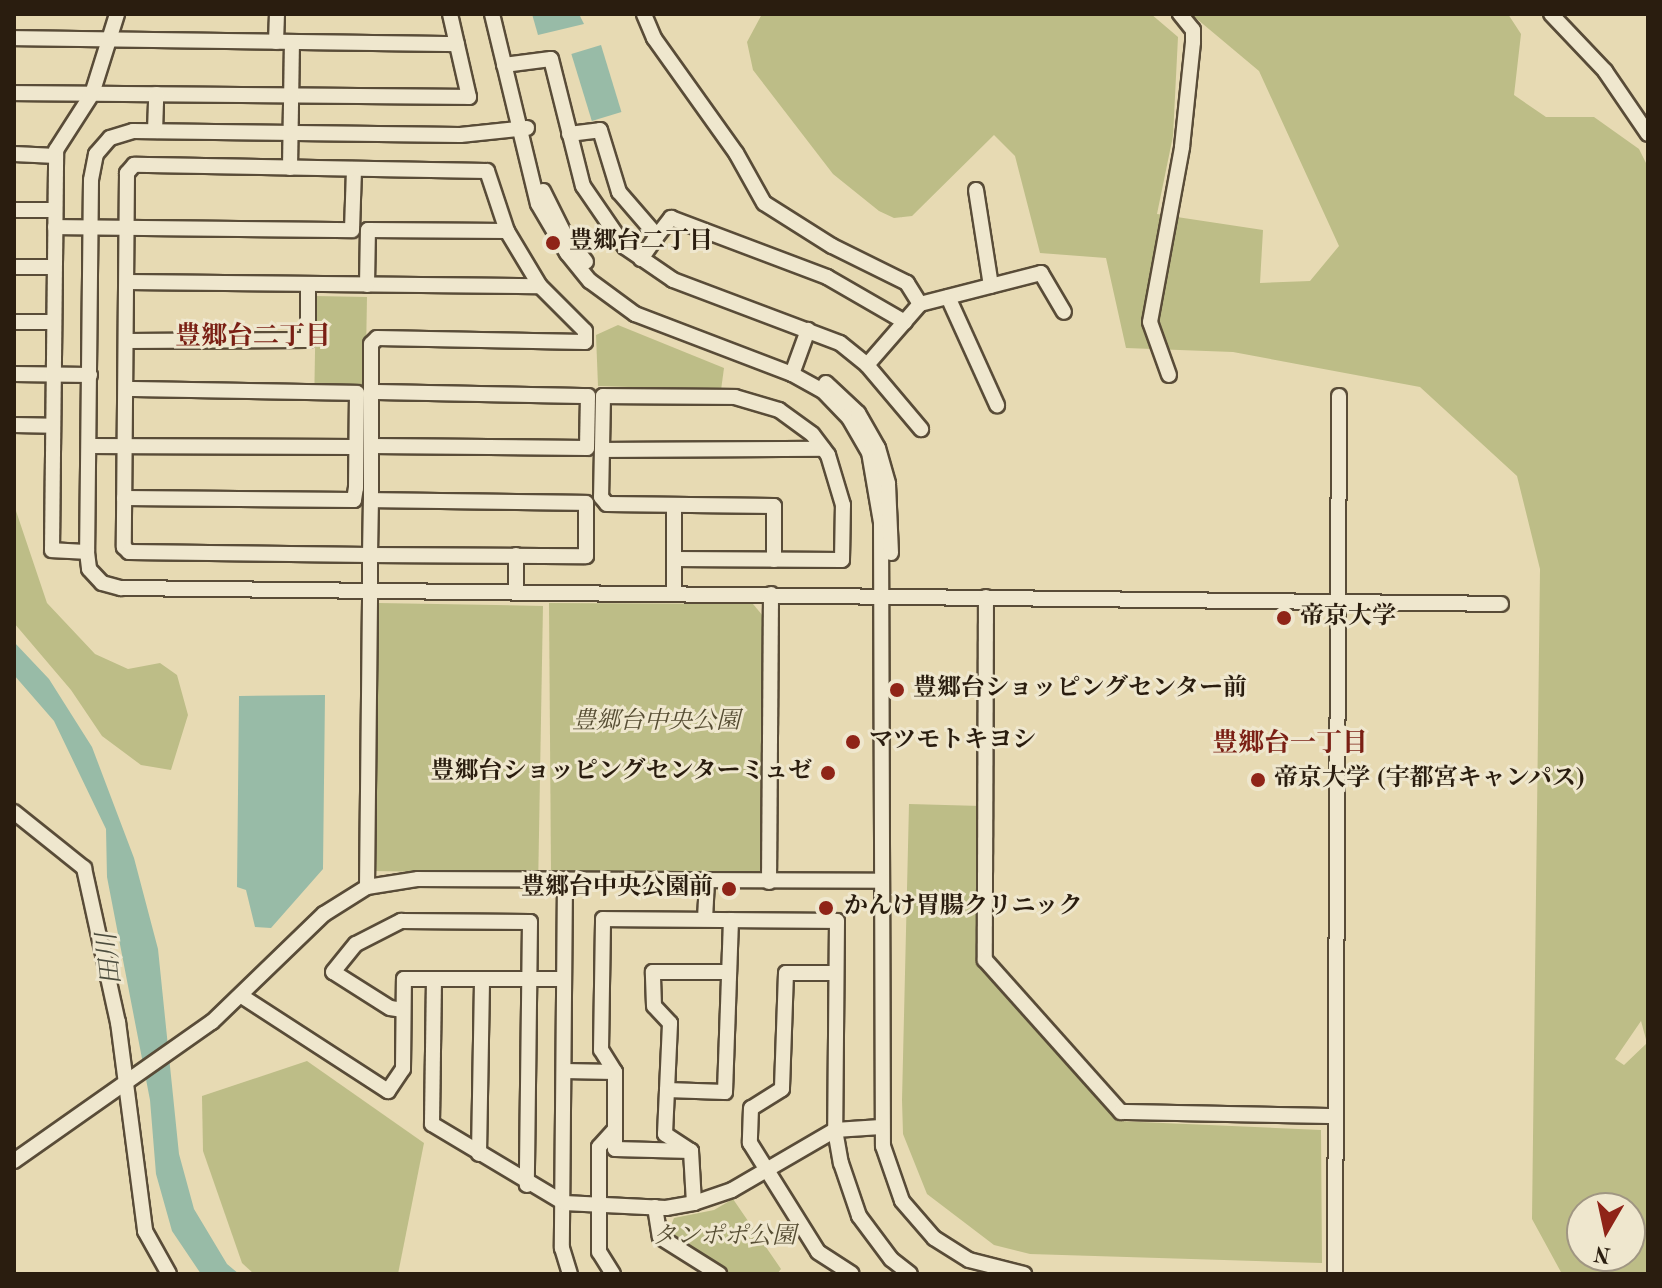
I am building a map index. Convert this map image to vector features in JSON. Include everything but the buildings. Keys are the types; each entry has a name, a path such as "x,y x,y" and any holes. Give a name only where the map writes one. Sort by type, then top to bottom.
{"street":[{"path":"87,552 52,550 56,156 92,94 117,14"},
{"path":"276,42 277,14"},
{"path":"14,93 469,97 450,14"},
{"path":"492,14 523,129 552,211 598,275 658,316 794,370 837,404 869,452 880,500 886,596 881,1127 891,1177 916,1221 969,1260 1024,1274"},
{"path":"500,14 508,66"},
{"path":"644,14 654,38 736,153 764,203 832,246 907,283 920,304"},
{"path":"1169,375 1150,322 1182,147 1193,42 1193,30 1180,14"},
{"path":"1551,14 1605,71 1647,131"},
{"path":"14,38 457,44"},
{"path":"290,168 292,42"},
{"path":"508,66 551,59 583,186 602,218 641,259 673,280 840,343 867,365 921,429"},
{"path":"155,131 156,94"},
{"path":"523,129 460,135 155,131 110,138 96,154 92,228 87,552 89,569 102,583 121,588 1501,604"},
{"path":"569,134 600,130 619,192 657,236"},
{"path":"14,154 56,156"},
{"path":"124,498 354,500 371,392 371,344 377,338 585,342 585,331 540,286 507,231 487,171 134,165 127,173 127,282 124,498 124,547 129,552 586,556 586,503 371,500"},
{"path":"55,227 352,230 354,169"},
{"path":"976,190 991,286"},
{"path":"14,210 55,210"},
{"path":"641,259 671,218 827,277 905,322"},
{"path":"367,285 368,230 507,231"},
{"path":"14,267 54,267"},
{"path":"867,365 920,304 1041,273 1064,312"},
{"path":"127,282 540,286"},
{"path":"126,341 308,340 308,284"},
{"path":"948,297 997,405"},
{"path":"14,322 54,322"},
{"path":"794,370 808,330"},
{"path":"14,374 90,375"},
{"path":"126,389 357,393 371,500 367,887"},
{"path":"89,446 587,448 588,396 371,392"},
{"path":"674,559 774,560 842,560 843,505 823,449 779,410 735,397 603,396 601,497 607,504 774,506 774,560"},
{"path":"1335,1274 1335,602 1339,396"},
{"path":"14,425 53,426"},
{"path":"602,450 823,449"},
{"path":"674,505 674,594"},
{"path":"516,555 516,592"},
{"path":"769,882 771,594"},
{"path":"986,597 985,960 1121,1112 1334,1116"},
{"path":"14,812 84,868 118,1022 145,1231 169,1274"},
{"path":"14,1161 181,1046 243,997 324,914 367,887 418,879 882,881"},
{"path":"565,881 562,1248 570,1274"},
{"path":"705,919 707,882"},
{"path":"691,1151 615,1149 615,1072 601,1050 603,919 837,921 835,1130 859,1216 891,1259 910,1274"},
{"path":"667,1090 725,1092 731,920"},
{"path":"403,1010 390,1008 333,972 356,944 401,921 530,922 527,1185"},
{"path":"691,1151 665,1134 670,1023 654,1006 653,972 729,972"},
{"path":"836,973 786,973 782,1089 751,1108 750,1143 818,1252 852,1274"},
{"path":"243,997 388,1091 403,1069 404,979 564,979"},
{"path":"434,979 432,1124 527,1185 564,1203 655,1207 694,1203 767,1170 835,1130 881,1127"},
{"path":"479,1154 482,979"},
{"path":"564,1071 615,1072"},
{"path":"613,1274 599,1252 598,1206 599,1147 615,1129"},
{"path":"691,1151 694,1203"},
{"path":"655,1207 660,1237 719,1274"}],"green space":[{"path":"762,14 1151,14 1178,37 1173,136 1157,214 1263,230 1260,283 1310,281 1339,246 1259,71 1191,14 1508,14 1521,34 1514,95 1546,117 1594,117 1639,149 1648,167 1648,1274 1562,1274 1532,1219 1540,569 1517,476 1420,387 1233,352 1126,348 1106,258 1040,253 1015,156 994,135 912,216 894,218 879,211 833,174 753,70 747,42","holes":["1641,1021 1647,1043 1624,1065 1615,1059"]},
{"path":"316,296 367,297 365,386 314,385"},
{"path":"618,325 724,368 721,390 598,386 596,335"},
{"path":"14,505 47,603 95,654 128,669 160,663 177,675 188,715 171,770 141,765 102,736 71,690 14,623"},
{"path":"378,603 543,606 538,874 373,871"},
{"name":"豊郷台中央公園","path":"549,603 753,604 763,616 763,869 754,879 551,873"},
{"path":"909,804 981,806 976,963 1117,1121 1321,1130 1322,1263 1030,1254 994,1245 927,1194 903,1134"},
{"path":"307,1061 424,1143 398,1274 254,1274 242,1263 203,1151 202,1096"},
{"name":"タンポポ公園","path":"733,1199 781,1269 777,1274 728,1274 680,1247 670,1228 674,1218 714,1210"}],"shaded area":[{"path":"532,14 579,14 584,24 538,35"},
{"path":"601,45 621,112 592,121 571,54"},
{"path":"14,642 49,679 92,747 134,858 158,949 179,1154 194,1209 227,1264 239,1274 201,1274 172,1231 156,1174 150,1100 107,877 106,829 54,721 14,675"},
{"path":"325,695 323,869 271,928 255,927 246,890 237,887 239,696"}],"place":[{"name":"豊郷台二丁目","path":"553,243"},
{"name":"帝京大学","path":"1284,618"},
{"name":"豊郷台ショッピングセンター前","path":"897,690"},
{"name":"マツモトキヨシ","path":"853,742"},
{"name":"豊郷台ショッピングセンターミュゼ","path":"828,773"},
{"name":"帝京大学 (宇都宮キャンパス)","path":"1258,780"},
{"name":"豊郷台中央公園前","path":"729,889"},
{"name":"かんけ胃腸クリニック","path":"826,908"}],"district":[{"name":"豊郷台二丁目","path":"253,338"},
{"name":"豊郷台一丁目","path":"1290,745"}],"water label":[{"name":"田川","path":"111,959"}]}
